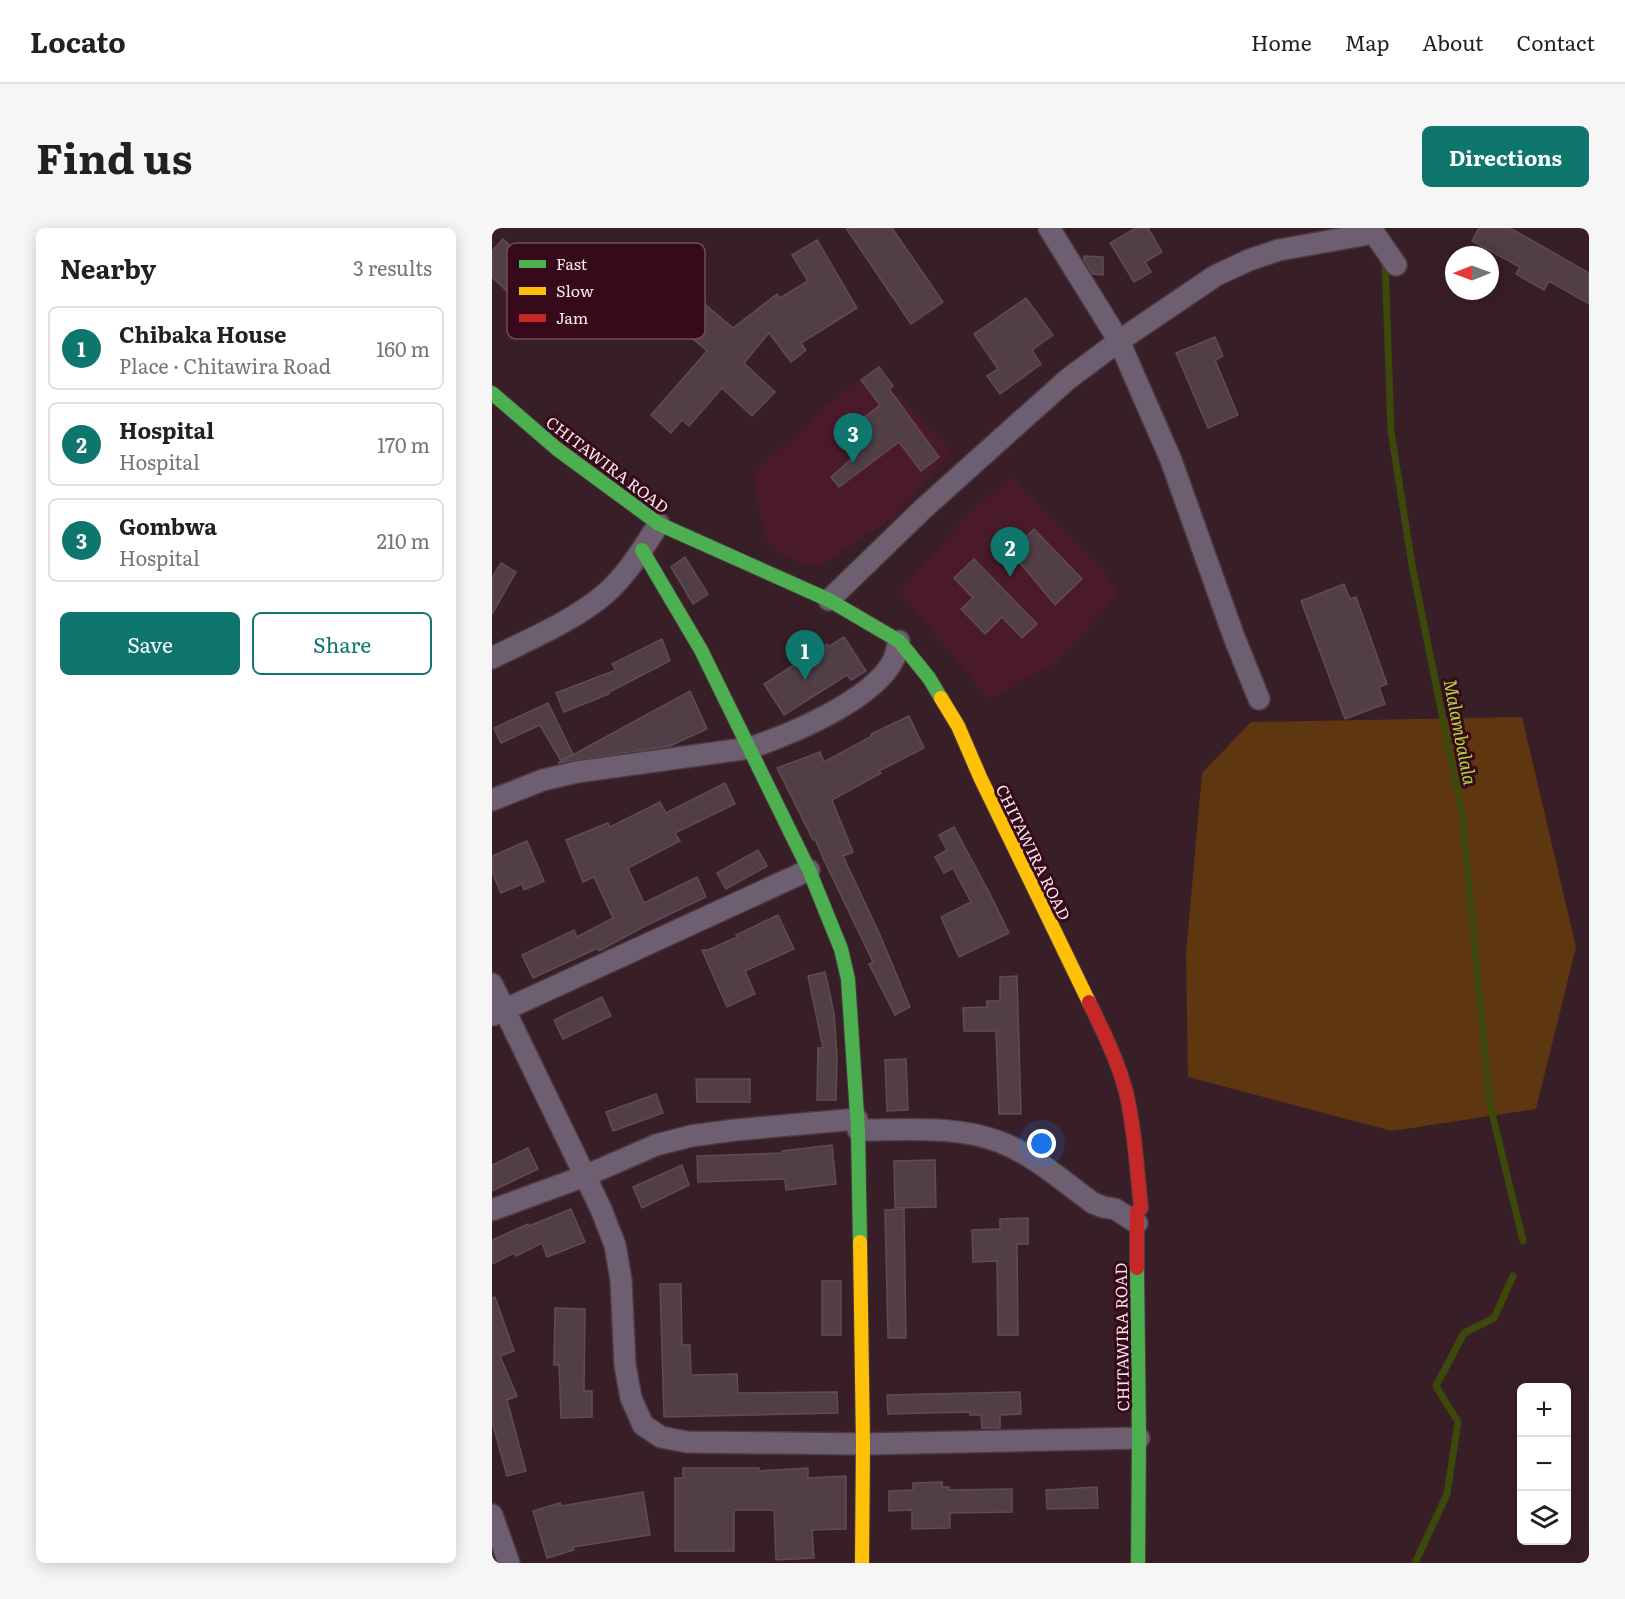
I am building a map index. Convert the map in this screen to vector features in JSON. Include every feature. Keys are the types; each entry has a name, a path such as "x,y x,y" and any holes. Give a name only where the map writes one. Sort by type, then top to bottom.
{"street":[{"path":"1049,228 1119,341 1171,459 1234,637 1259,699"},
{"path":"829,600 923,509 1068,379 1119,341 1215,276 1249,260 1279,250 1374,233 1396,265"},
{"name":"CHITAWIRA ROAD","path":"492,393 557,449 659,524 829,600 899,641 929,678 958,726 980,777 1105,1036 1126,1092 1141,1208 1137,1212 1138,1563"},
{"path":"492,658 583,610 605,594 642,550 659,524"},
{"path":"642,550 701,650 809,870 841,949 848,979 858,1124 864,1444 862,1563"},
{"path":"492,800 543,780 577,772 750,748 774,740 850,703 881,676 893,659 899,641"},
{"path":"498,1012 809,870"},
{"path":"492,984 498,1012 585,1176 615,1245 621,1280 625,1365 631,1398 643,1425 661,1437 687,1442 864,1444 1139,1438"},
{"path":"492,1210 585,1176 656,1145 691,1136 735,1130 858,1124 946,1130 1001,1143 1030,1158 1093,1203 1103,1208 1115,1209 1137,1223"},
{"path":"492,1515 509,1563"}],"shaded area":[{"path":"874,369 952,452 895,516 818,567 787,558 764,538 753,474 821,410"},
{"path":"1011,476 1097,563 1120,593 1056,663 989,699 899,591 968,515"},
{"path":"1522,717 1576,947 1536,1109 1392,1131 1188,1077 1186,953 1202,773 1251,722"}],"building":[{"path":"846,228 892,228 943,302 911,324"},
{"path":"1136,228 1148,228 1162,252 1145,262 1151,272 1134,282 1110,243"},
{"path":"1479,228 1510,228 1589,273 1589,304 1549,281 1544,290 1516,274 1520,267 1499,256 1499,246 1481,246 1472,241"},
{"path":"503,239 507,243 507,291 492,277 492,251"},
{"path":"817,240 857,308 801,343 806,350 791,362 769,333 744,363 775,392 752,416 722,388 689,426 682,420 671,433 651,415 707,351 693,339 705,339 705,304 733,328 777,294 780,298 808,281 792,255"},
{"path":"1084,256 1103,257 1103,275 1093,274"},
{"path":"1026,298 1053,335 1032,350 1041,364 1000,394 987,376 998,369 974,334"},
{"path":"1215,337 1223,356 1215,360 1238,415 1208,428 1176,353"},
{"path":"879,367 893,386 889,389 939,457 921,471 899,442 839,487 831,477 859,452 844,433 880,405 861,380"},
{"path":"1034,529 1082,579 1055,605 1011,552"},
{"path":"685,557 708,594 693,604 671,567"},
{"path":"974,559 1037,624 1022,638 1002,617 985,634 961,609 973,598 954,578"},
{"path":"501,563 516,572 492,614 492,578"},
{"path":"1344,584 1350,599 1356,597 1387,684 1379,687 1385,704 1345,719 1301,601"},
{"path":"844,637 866,671 851,680 847,675 784,715 764,684 827,644 828,647"},
{"path":"662,639 670,661 609,694 564,712 556,693 616,670 612,664"},
{"path":"690,691 707,729 670,746 558,763"},
{"path":"548,703 573,754 561,761 540,725 501,743 494,728"},
{"path":"909,716 924,748 879,771 881,773 832,800 853,852 843,856 910,1007 895,1015 869,964 873,962 815,839 813,840 777,768 820,752 824,762 872,736 871,734"},
{"path":"725,783 735,804 675,833 680,841 628,868 644,903 697,877 706,897 599,951 598,948 533,978 522,955 574,930 577,937 613,918 594,877 583,882 566,840 608,823 610,827 660,802 666,813"},
{"path":"954,827 1009,933 959,957 941,917 971,902 953,868 944,873 935,857 947,850 939,835"},
{"path":"527,841 544,881 524,890 522,884 501,893 492,872 492,856"},
{"path":"758,850 767,866 726,889 717,873"},
{"path":"778,915 794,949 745,971 755,994 727,1007 702,950 708,950 737,937 736,935"},
{"path":"825,972 834,1013 837,1055 836,1100 817,1100 818,1048 823,1048 808,976"},
{"path":"1017,976 1021,1114 999,1114 996,1031 964,1031 963,1008 987,1007 987,1001 1000,1001 1000,977"},
{"path":"602,997 611,1016 563,1039 554,1020"},
{"path":"906,1059 908,1110 887,1111 885,1060"},
{"path":"696,1079 750,1079 750,1102 697,1102"},
{"path":"656,1094 663,1113 613,1131 606,1112"},
{"path":"832,1145 836,1184 786,1190 785,1179 698,1182 697,1156 782,1153 782,1151"},
{"path":"528,1148 538,1169 492,1191 492,1165"},
{"path":"935,1160 936,1207 895,1208 894,1161"},
{"path":"682,1165 689,1185 642,1208 633,1187"},
{"path":"571,1209 585,1242 547,1257 542,1243 516,1256 514,1253 492,1264 492,1240"},
{"path":"904,1209 906,1338 888,1338 885,1210"},
{"path":"1028,1218 1028,1244 1017,1244 1018,1335 998,1335 997,1261 973,1262 972,1230 1000,1229 1000,1219"},
{"path":"822,1281 841,1281 841,1335 822,1335"},
{"path":"660,1284 681,1284 682,1345 690,1345 691,1375 737,1374 738,1393 837,1392 838,1413 664,1417"},
{"path":"495,1297 514,1351 500,1356 517,1396 507,1400 526,1471 507,1476 492,1422 492,1298"},
{"path":"555,1308 585,1309 584,1391 592,1391 592,1417 561,1418 559,1365 554,1365"},
{"path":"1020,1392 1021,1414 1000,1415 1000,1428 982,1428 981,1415 970,1415 970,1412 888,1414 887,1395"},
{"path":"683,1468 759,1468 759,1471 808,1468 808,1478 846,1476 846,1529 812,1530 814,1558 776,1560 774,1510 734,1510 734,1551 675,1551 675,1478 683,1478"},
{"path":"942,1482 942,1487 949,1487 949,1490 1012,1489 1012,1512 950,1513 950,1528 912,1529 912,1510 889,1511 889,1491 913,1490 913,1483"},
{"path":"1097,1487 1098,1508 1047,1509 1046,1490"},
{"path":"643,1492 650,1535 573,1547 574,1550 547,1558 533,1511 560,1503 561,1506"}],"waterway":[{"name":"Malambalala","path":"1385,260 1391,431 1412,565 1462,814 1490,1105 1523,1241"},
{"name":"Malambalala","path":"1415,1563 1447,1494 1458,1422 1436,1386 1464,1333 1494,1318 1513,1276"}],"traffic: fast":[{"path":"492,393 557,449 659,524 829,600 899,641 929,678 941,698"},
{"path":"642,550 701,650 809,870 841,949 848,979 858,1130 860,1242"},
{"path":"1137,1268 1138,1563"}],"traffic: slow":[{"path":"941,698 958,726 980,777 1089,1002"},
{"path":"860,1242 862,1563"}],"traffic: jam":[{"path":"1089,1002 1123,1080 1129,1106 1141,1208 1137,1212 1137,1268"}],"place":[{"name":"Gombwa","path":"853,463"},
{"name":"Hospital","path":"1010,577"},
{"name":"Chibaka House","path":"805,680"}]}
